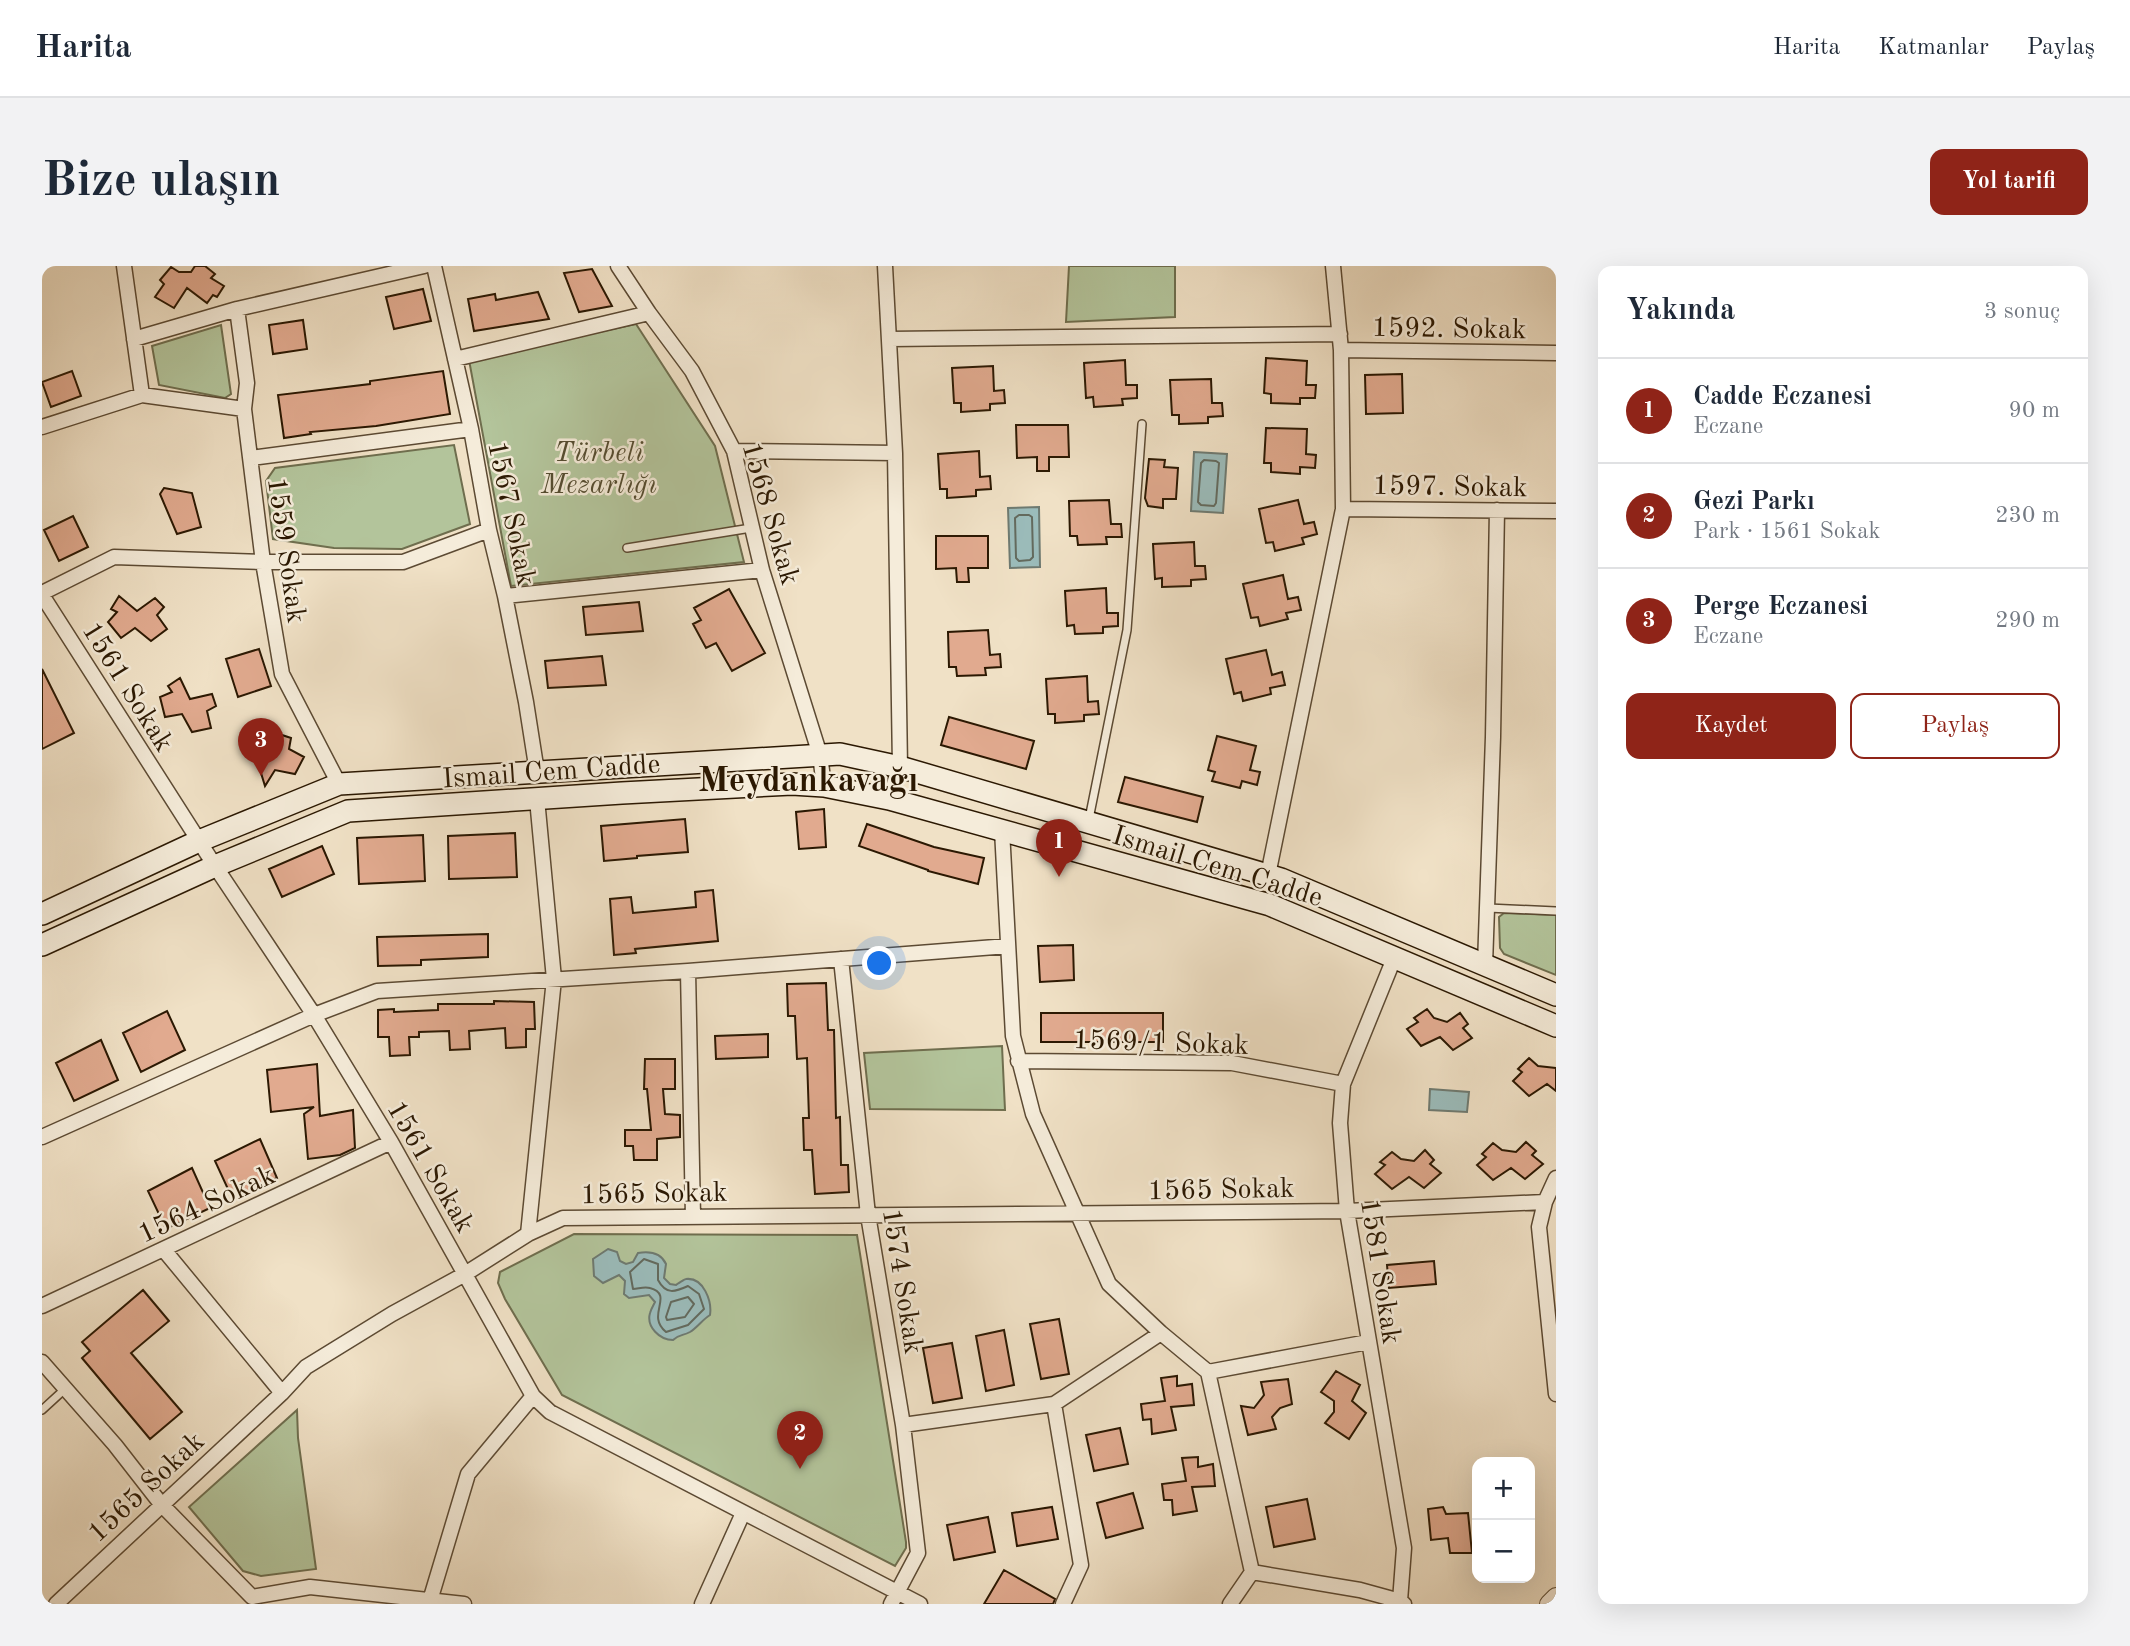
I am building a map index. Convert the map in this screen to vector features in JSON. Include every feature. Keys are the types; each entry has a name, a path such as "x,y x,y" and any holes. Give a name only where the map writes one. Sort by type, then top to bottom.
{"main road":[{"name":"Ismail Cem Cadde","path":"42,914 198,841 339,784 840,754 900,767 1268,875 1556,995"},
{"name":"Ismail Cem Cadde","path":"42,944 215,866 348,811 779,785 824,786 889,799 1270,905 1556,1026"}],"street":[{"path":"124,266 142,395"},
{"path":"134,339 237,309 424,266"},
{"name":"1567 Sokak","path":"434,266 505,596 537,772"},
{"name":"1568 Sokak","path":"618,266 692,371 734,451 762,570 820,755 824,786"},
{"path":"885,266 895,453 900,767 889,799"},
{"path":"1268,875 1343,509 1341,350 1333,266"},
{"name":"1559 Sokak","path":"237,309 247,383 244,409 250,458 263,562 282,674 339,784"},
{"path":"455,359 649,313"},
{"path":"890,339 1340,334"},
{"name":"1592. Sokak","path":"1341,350 1556,353"},
{"path":"42,427 142,395 244,409"},
{"path":"250,458 471,429"},
{"path":"734,451 895,453"},
{"name":"1597. Sokak","path":"1343,509 1556,511"},
{"path":"1485,965 1497,510"},
{"path":"42,594 114,557 263,562 403,562 489,530"},
{"path":"505,596 762,570"},
{"name":"1561 Sokak","path":"42,594 198,841 314,1015 391,1142 533,1396 550,1412 743,1513 895,1599 920,1604"},
{"path":"528,1234 554,978 537,799"},
{"path":"1002,830 1013,1036 1033,1114 1109,1284 1208,1372 1252,1572 1230,1604"},
{"path":"42,1137 314,1015 377,991 688,971 1008,946"},
{"name":"1581 Sokak","path":"1395,956 1343,1084 1340,1123 1347,1211 1404,1548 1402,1602"},
{"name":"1574 Sokak","path":"841,959 868,1214 903,1425 918,1553 895,1599"},
{"path":"688,971 693,1216"},
{"name":"1569/1 Sokak","path":"1018,1061 1232,1063 1343,1084"},
{"name":"1564 Sokak","path":"42,1307 391,1142"},
{"path":"1556,1178 1545,1202 1539,1227 1550,1274 1556,1394"},
{"name":"1565 Sokak","path":"56,1604 282,1393 306,1367 528,1234 563,1217 1347,1211 1545,1202"},
{"path":"164,1250 282,1393"},
{"path":"903,1425 1054,1404 1161,1333"},
{"path":"1208,1372 1368,1342"},
{"path":"42,1362 161,1504 251,1600 310,1587 429,1603 464,1604"},
{"path":"429,1603 468,1474 533,1396"},
{"path":"1054,1404 1081,1565 1063,1604"},
{"path":"702,1604 743,1513"},
{"path":"1252,1572 1360,1591 1402,1602"},
{"path":"1549,1604 1556,1597"}],"lane":[{"path":"1088,823 1127,630 1142,424"},
{"path":"627,548 751,528"},
{"path":"1488,908 1556,911"},
{"path":"42,1410 66,1388"}],"green space":[{"path":"1069,266 1175,266 1175,317 1066,322"},
{"name":"Türbeli Mezarlığı","path":"636,324 715,446 744,562 511,586 469,360"},
{"path":"221,325 231,394 225,398 159,385 152,346"},
{"path":"454,445 470,524 402,549 334,548 273,539 266,481 275,468"},
{"path":"1504,913 1556,915 1556,975 1504,954 1500,948 1499,917"},
{"path":"1002,1046 1005,1110 870,1109 864,1053"},
{"path":"574,1234 857,1235 906,1542 906,1548 895,1566 562,1395 498,1283 500,1272"},
{"path":"297,1410 298,1438 316,1569 261,1576 243,1571 189,1507"}],"water":[{"path":"1194,452 1227,454 1223,513 1191,511"},
{"path":"1039,507 1040,567 1010,568 1008,508"},
{"path":"1430,1089 1469,1092 1467,1112 1429,1110"},
{"path":"608,1249 617,1252 620,1261 626,1264 633,1262 638,1253 658,1255 666,1264 664,1278 670,1284 676,1285 686,1279 692,1279 702,1286 710,1304 710,1315 690,1332 673,1340 659,1335 650,1323 650,1313 655,1302 649,1295 629,1298 624,1294 625,1281 619,1275 603,1283 594,1276 593,1259"}],"building":[{"path":"195,266 205,266 215,274 211,278 224,286 217,297 213,295 207,303 187,288 174,308 155,297 164,284 160,280 171,267 179,272 191,272"},
{"path":"592,269 612,306 579,312 564,273"},
{"path":"423,289 431,321 394,329 386,297"},
{"path":"538,292 549,319 474,331 468,299 495,294 496,300"},
{"path":"303,320 307,349 273,354 269,325"},
{"path":"1266,358 1307,361 1306,385 1316,385 1315,398 1300,398 1300,404 1271,403 1271,394 1264,393"},
{"path":"1125,360 1126,385 1137,385 1137,398 1122,399 1123,405 1094,407 1093,397 1086,398 1084,363"},
{"path":"993,366 994,391 1004,390 1005,403 990,404 990,410 961,412 961,403 954,403 952,368"},
{"path":"72,371 81,396 51,407 42,382"},
{"path":"443,371 450,414 376,426 310,432 311,434 284,438 278,395 370,384 370,381"},
{"path":"1402,374 1403,413 1366,414 1365,375"},
{"path":"1211,379 1212,403 1222,403 1223,416 1208,417 1208,423 1179,424 1179,415 1172,415 1170,380"},
{"path":"1016,425 1068,425 1069,457 1049,457 1049,471 1037,471 1037,457 1017,458"},
{"path":"1266,428 1307,429 1306,454 1316,455 1315,468 1300,467 1300,474 1271,472 1271,463 1264,463"},
{"path":"979,451 980,477 990,476 991,489 976,490 976,496 947,498 947,489 940,489 938,454"},
{"path":"1149,459 1165,460 1164,467 1178,468 1176,499 1163,499 1163,508 1148,506 1145,498"},
{"path":"164,488 192,493 201,527 177,534 160,494"},
{"path":"1109,500 1111,524 1121,524 1122,537 1106,537 1107,544 1078,545 1077,536 1070,536 1069,501"},
{"path":"1298,500 1304,524 1314,522 1317,534 1302,538 1304,544 1275,551 1273,542 1266,543 1259,509"},
{"path":"73,516 88,547 59,561 44,530"},
{"path":"936,536 988,536 988,568 968,568 969,582 957,582 956,568 936,569"},
{"path":"1194,542 1195,566 1205,566 1206,579 1191,580 1191,586 1162,587 1162,578 1155,579 1153,544"},
{"path":"1283,575 1288,599 1298,597 1301,610 1286,613 1288,619 1260,626 1258,617 1251,618 1243,584"},
{"path":"1106,588 1107,613 1118,613 1118,626 1103,627 1103,633 1075,634 1074,625 1067,626 1065,591"},
{"path":"729,589 765,653 732,671 716,643 706,648 693,624 701,620 694,608"},
{"path":"119,596 137,611 155,598 164,607 157,615 167,629 151,641 135,628 121,638 108,622 117,612 111,609"},
{"path":"639,602 643,631 586,635 583,607"},
{"path":"988,630 990,655 1000,654 1001,667 985,668 986,675 957,676 956,667 949,667 948,632"},
{"path":"259,649 271,686 238,697 226,659"},
{"path":"1266,650 1272,675 1282,672 1285,685 1270,688 1271,694 1243,701 1241,692 1234,694 1226,659"},
{"path":"602,656 606,685 548,688 545,661"},
{"path":"42,669 74,733 42,749"},
{"path":"1087,676 1088,702 1098,701 1099,714 1084,715 1084,721 1055,723 1055,714 1048,714 1046,679"},
{"path":"180,678 190,699 212,694 216,706 207,711 211,728 192,732 182,714 165,717 160,697 172,692 168,686"},
{"path":"949,717 1034,741 1026,769 941,745"},
{"path":"279,734 291,738 289,749 304,757 295,774 275,770 265,786 254,750 268,754"},
{"path":"1217,736 1256,746 1250,770 1260,772 1257,785 1242,781 1240,788 1212,781 1215,772 1208,770"},
{"path":"1125,777 1203,797 1197,822 1118,802"},
{"path":"824,809 826,847 799,849 796,812"},
{"path":"685,819 688,852 604,861 601,826"},
{"path":"867,824 934,847 984,858 978,884 928,871 859,846"},
{"path":"515,833 517,877 449,879 448,836"},
{"path":"423,835 425,881 359,884 357,838"},
{"path":"322,846 334,874 282,897 269,869"},
{"path":"713,890 718,941 635,949 636,953 614,955 610,899 631,897 633,913 696,907 695,892"},
{"path":"488,934 488,957 421,960 421,965 378,966 377,937"},
{"path":"1073,945 1074,980 1040,982 1038,946"},
{"path":"826,983 828,1030 834,1030 836,1118 840,1117 841,1165 848,1165 849,1192 815,1194 812,1150 804,1150 803,1118 809,1118 807,1058 797,1059 795,1016 788,1016 787,984"},
{"path":"494,1001 534,1002 535,1029 526,1029 526,1047 506,1048 505,1028 469,1031 470,1049 450,1050 449,1031 419,1032 419,1037 409,1037 410,1055 390,1056 389,1037 378,1037 378,1010 438,1010 438,1004 494,1004"},
{"path":"1427,1009 1434,1018 1447,1022 1460,1013 1468,1024 1463,1028 1472,1038 1453,1050 1440,1037 1421,1046 1407,1029 1418,1022 1414,1018"},
{"path":"167,1011 185,1050 141,1072 123,1033"},
{"path":"1041,1013 1163,1013 1163,1042 1041,1042"},
{"path":"768,1034 768,1057 716,1059 715,1036"},
{"path":"101,1040 118,1080 74,1101 56,1063"},
{"path":"1529,1058 1538,1066 1556,1068 1556,1091 1547,1084 1529,1096 1513,1081 1522,1072 1518,1069"},
{"path":"645,1059 675,1059 675,1089 663,1089 665,1114 680,1115 680,1137 657,1139 657,1160 634,1160 633,1146 625,1146 625,1130 651,1130 647,1089 644,1089"},
{"path":"317,1064 320,1116 353,1110 355,1148 340,1155 308,1159 304,1114 314,1107 271,1112 267,1070"},
{"path":"260,1139 277,1178 233,1200 215,1161"},
{"path":"1526,1142 1536,1151 1532,1155 1543,1164 1525,1179 1511,1168 1493,1180 1477,1165 1486,1157 1482,1154 1493,1143 1502,1150 1516,1152"},
{"path":"1425,1150 1434,1160 1430,1164 1441,1173 1424,1188 1409,1177 1392,1189 1375,1174 1385,1165 1380,1162 1392,1152 1401,1159 1414,1161"},
{"path":"192,1168 210,1208 166,1229 148,1191"},
{"path":"1434,1261 1436,1284 1389,1288 1387,1265"},
{"path":"143,1290 169,1321 131,1353 182,1412 150,1439 82,1358 90,1351 82,1342"},
{"path":"1059,1319 1069,1374 1041,1379 1030,1324"},
{"path":"1004,1330 1014,1385 986,1391 976,1336"},
{"path":"952,1343 962,1398 933,1403 923,1348"},
{"path":"1336,1371 1360,1385 1352,1401 1366,1413 1349,1439 1325,1423 1334,1412 1334,1401 1321,1392"},
{"path":"1177,1376 1177,1386 1192,1384 1194,1405 1171,1407 1176,1430 1152,1434 1151,1419 1143,1420 1141,1404 1165,1401 1161,1378"},
{"path":"1288,1379 1292,1404 1280,1408 1272,1417 1276,1429 1248,1435 1241,1406 1254,1408 1264,1395 1261,1382"},
{"path":"1120,1428 1128,1464 1094,1471 1086,1435"},
{"path":"1198,1457 1198,1467 1213,1464 1215,1486 1192,1487 1197,1511 1173,1515 1172,1500 1164,1500 1162,1484 1186,1481 1182,1458"},
{"path":"1133,1493 1143,1528 1106,1538 1097,1503"},
{"path":"1307,1499 1315,1539 1274,1547 1266,1507"},
{"path":"1052,1507 1058,1539 1017,1546 1012,1513"},
{"path":"1443,1507 1446,1514 1468,1513 1472,1553 1450,1553 1448,1538 1431,1540 1428,1509"},
{"path":"988,1517 995,1552 954,1560 947,1525"},
{"path":"1004,1570 1055,1599 1053,1604 984,1604"}],"place":[{"name":"Perge Eczanesi","path":"261,776"},
{"name":"Cadde Eczanesi","path":"1059,877"},
{"name":"Gezi Parkı","path":"800,1469"}],"district":[{"name":"Meydankavağı","path":"808,779"}]}
